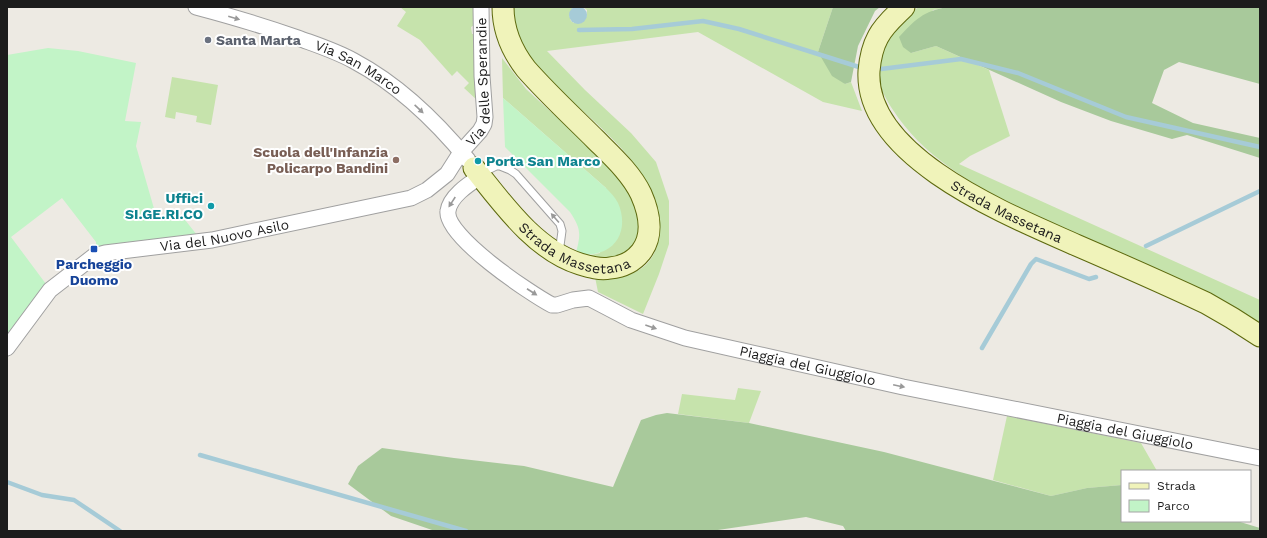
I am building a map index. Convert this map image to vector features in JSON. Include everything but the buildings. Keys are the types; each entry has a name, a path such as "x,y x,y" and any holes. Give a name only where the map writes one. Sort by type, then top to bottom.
{"street":[{"name":"Via San Marco","path":"196,7 288,35 333,51 355,62 382,78 403,94 436,124 472,165"},
{"name":"Via delle Sperandie","path":"472,165 480,131 485,121 482,76 481,7"},
{"name":"Strada Massetana","path":"472,165 532,236 558,255 576,263 600,269 616,268 630,262 640,253 647,240 649,225 647,210 640,193 628,174 531,75 522,63 508,38 504,26 503,7"},
{"name":"Strada Massetana","path":"904,7 878,36 872,49 869,74 870,95 874,106 887,127 903,146 945,179 1006,214 1206,303 1260,336"},
{"name":"Via del Nuovo Asilo","path":"7,348 50,290 97,254 212,240 312,218 406,200 419,195 441,179 449,171 472,165"},
{"name":"Piaggia del Giuggiolo","path":"472,165 467,186 452,202 447,213 451,223 463,239 485,259 552,305 557,306 573,300 589,298 631,320 685,338 903,387 1260,458"}],"lane":[{"path":"472,165 488,170 496,166 516,174 560,224 562,231 558,255"}],"green space":[{"path":"400,7 475,7 476,24 471,27 472,34 477,34 478,101 464,88 469,83 457,71 452,76 420,40 397,26 406,12"},
{"path":"512,7 573,7 569,15 571,21 574,23 587,16 587,10 583,7 833,7 818,52 845,84 851,82 862,111 823,102 698,32 547,51 585,90 631,133 656,162 669,201 669,244 643,314 598,292 595,277 614,277 631,274 639,270 651,258 658,243 659,226 656,210 647,184 638,169 619,146 545,76 529,58 515,31"},
{"path":"833,7 880,7 875,11 858,46 851,82 845,84 832,76 818,52"},
{"path":"919,7 948,7 933,10 911,53 936,46 989,70 1010,136 970,156 959,164 1260,300 1260,325 1015,207 964,177 932,154 918,141 888,103 881,86 879,66 888,41 898,24 907,15"},
{"path":"948,7 1260,7 1260,84 1179,62 1164,70 1152,103 1193,123 1260,138 1260,158 1187,135 1172,139 1111,121 1061,102 936,46 911,53 903,47 899,37 915,21 932,11"},
{"path":"48,48 78,51 136,63 125,121 141,122 136,146 157,219 178,211 197,235 96,249 96,242 62,198 11,237 46,284 7,337 7,55"},
{"path":"502,58 526,89 612,168 634,195 641,223 636,242 623,255 599,259 582,255 600,253 606,188 503,98"},
{"path":"172,77 218,85 211,125 196,122 197,116 176,112 175,119 165,117"},
{"path":"503,98 611,193 618,203 622,217 622,224 619,237 610,247 604,251 593,254 583,255 576,253 579,241 579,231 570,212 505,147"},
{"path":"738,388 761,391 749,423 678,414 682,394 735,400"},
{"path":"667,413 749,423 884,452 1051,496 1087,488 1121,485 1121,522 1240,522 1260,528 1260,531 846,531 843,526 806,517 711,531 435,531 391,516 348,484 358,466 382,448 524,466 613,487 641,420"},
{"path":"1007,416 1141,443 1156,470 1121,470 1121,485 1087,488 1051,496 993,480"}],"water":[{"path":"578,6 584,9 587,15 584,21 578,24 572,21 569,15 572,9"}],"waterway":[{"path":"579,30 632,29 703,21 739,29 859,67"},
{"path":"881,69 961,59 1018,73 1126,117 1260,147"},
{"path":"1146,246 1260,191"},
{"path":"982,348 1031,264 1036,259 1089,279 1096,277"},
{"path":"200,455 466,531"},
{"path":"7,482 42,495 74,500 120,531"}],"place":[{"name":"Santa Marta","path":"208,40"},
{"name":"Scuola dell'Infanzia Policarpo Bandini","path":"396,160"},
{"name":"Porta San Marco","path":"478,161"},
{"name":"Uffici SI.GE.RI.CO","path":"211,206"},
{"name":"Parcheggio Duomo","path":"94,249"}]}
